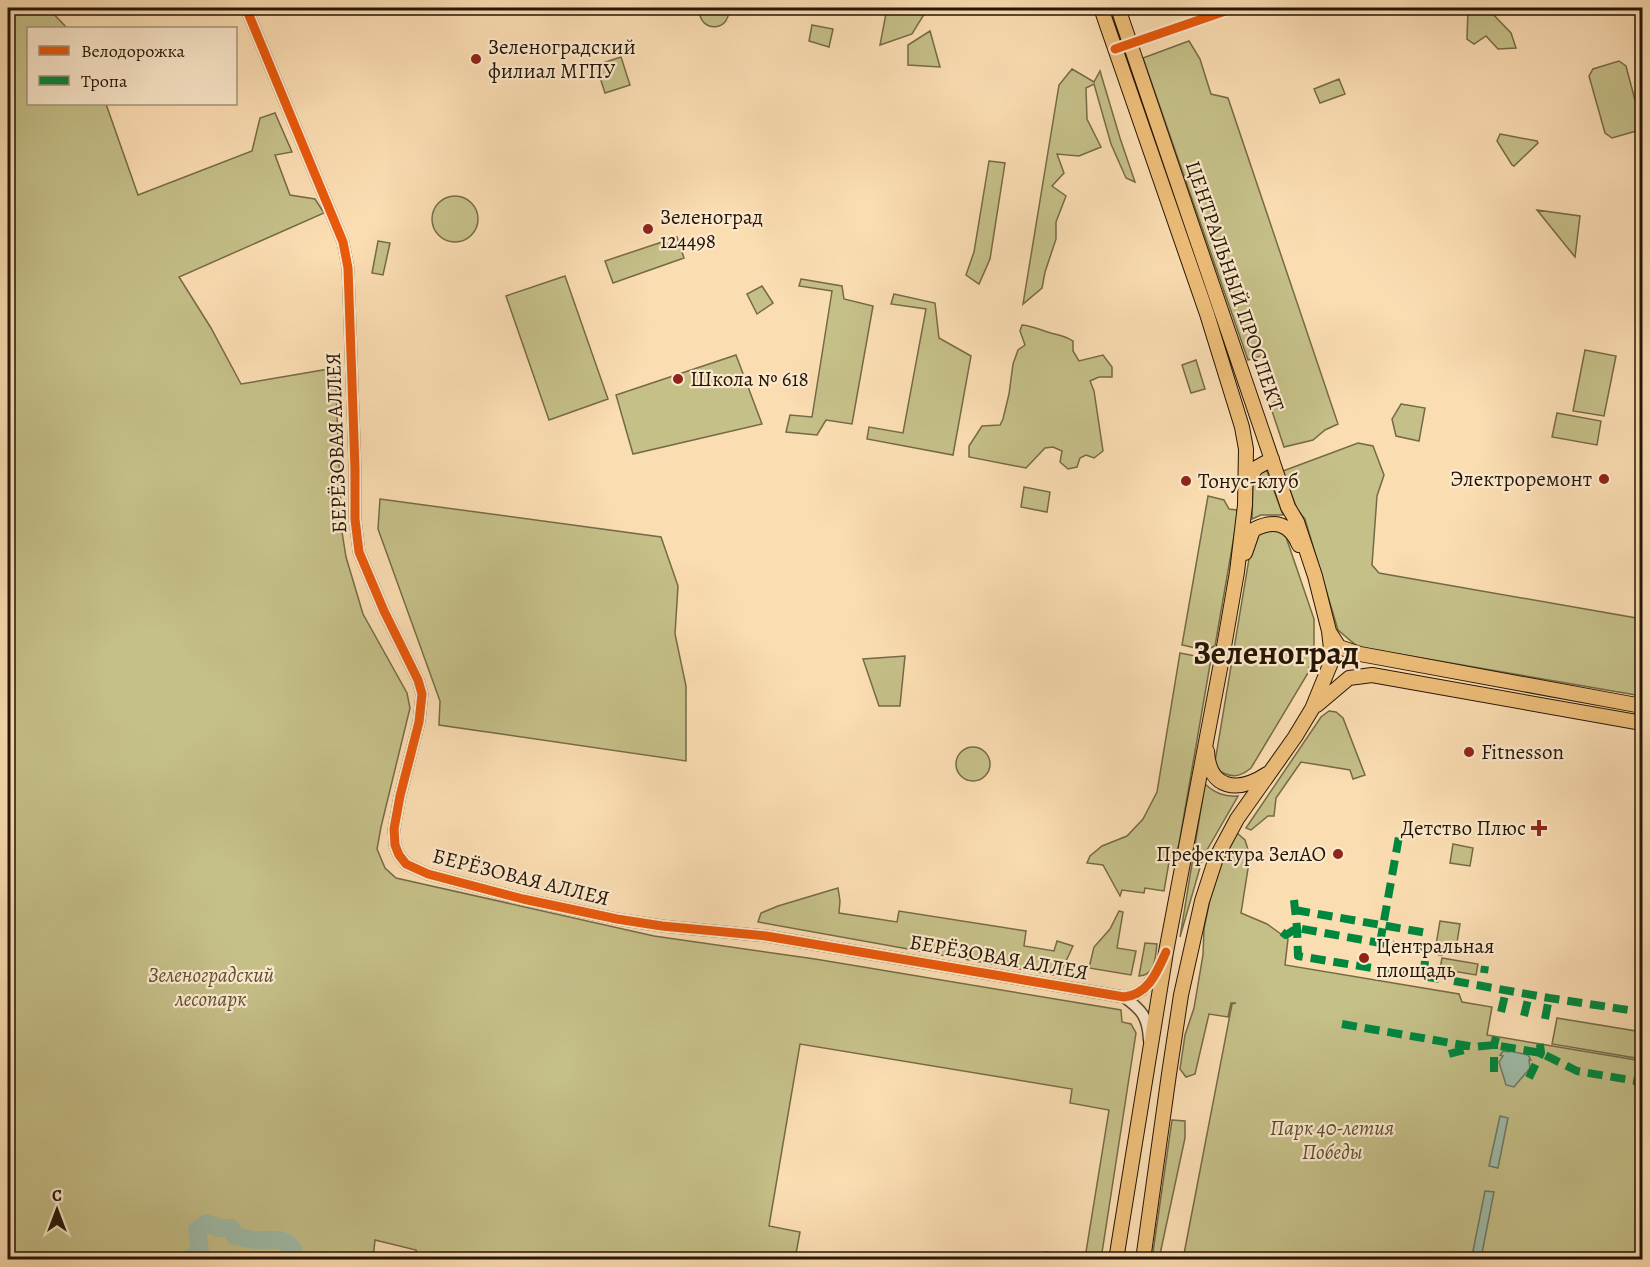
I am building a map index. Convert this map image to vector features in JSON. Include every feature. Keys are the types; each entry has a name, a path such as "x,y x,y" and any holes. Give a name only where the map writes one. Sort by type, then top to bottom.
{"main road":[{"name":"ЦЕНТРАЛЬНЫЙ ПРОСПЕКТ","path":"1101,8 1207,314 1242,427 1246,449 1245,505 1237,572 1166,952 1116,1260"},
{"name":"ЦЕНТРАЛЬНЫЙ ПРОСПЕКТ","path":"1118,8 1288,507 1297,522 1315,576 1331,649 1330,665 1312,710 1237,819 1216,858 1202,901 1180,1003 1143,1260"},
{"path":"1148,144 1149,136 1155,133 1162,139"},
{"path":"1245,486 1251,472 1272,459"},
{"name":"ЦЕНТРАЛЬНЫЙ ПРОСПЕКТ","path":"1237,572 1253,530 1262,525 1274,524 1288,527 1292,532 1306,565 1315,576"},
{"path":"1329,632 1339,647 1360,654 1642,706"},
{"path":"1312,710 1349,678 1372,675 1642,723"},
{"name":"ЦЕНТРАЛЬНЫЙ ПРОСПЕКТ","path":"1206,740 1207,757 1213,775 1227,785 1247,784 1272,771"}],"street":[{"name":"БЕРЁЗОВАЯ АЛЛЕЯ","path":"246,8 343,243 348,268 355,519 359,552 384,611 418,680 422,694 419,722 394,829 395,845 406,864 428,874 617,919 662,926 766,936 1124,997"},
{"path":"1115,49 1234,8"},
{"path":"1124,997 1140,992 1148,985 1154,978 1166,952"},
{"path":"1124,997 1140,1009 1144,1017 1149,1032 1150,1054"}],"green space":[{"name":"Зеленоградский лесопарк","path":"8,8 48,8 66,27 27,27 27,105 106,105 138,195 252,151 260,118 275,113 292,152 275,155 290,195 315,199 324,213 179,277 211,328 241,384 335,368 342,532 346,557 363,614 407,693 410,708 377,849 385,868 396,878 654,936 815,959 1121,1010 1122,1022 1131,1024 1136,1033 1101,1259 1048,1259 1045,1252 1085,1258 1109,1110 1070,1103 1072,1089 800,1044 769,1226 800,1232 795,1259 418,1260 416,1250 375,1240 373,1259 8,1259"},
{"path":"699,8 728,8 726,21 715,27 709,26 700,17"},
{"path":"887,8 931,9 926,11 912,34 880,45"},
{"path":"1468,8 1487,8 1511,33 1516,48 1498,49 1486,36 1474,44 1467,39"},
{"path":"812,25 833,29 829,47 809,41"},
{"path":"930,31 940,67 908,65 908,45"},
{"path":"1189,41 1200,59 1211,94 1228,98 1338,424 1325,430 1313,440 1284,447 1270,405 1279,399 1261,356 1248,360 1143,58"},
{"path":"621,57 630,85 605,93 596,65"},
{"path":"1619,61 1626,66 1641,123 1636,131 1612,138 1605,133 1589,76 1593,69"},
{"path":"1072,69 1094,82 1100,71 1135,182 1126,178 1111,144 1094,84 1086,88 1087,119 1101,147 1079,156 1057,154 1064,173 1052,186 1066,196 1056,222 1056,239 1042,288 1023,304 1059,85"},
{"path":"1339,79 1345,94 1320,103 1314,89"},
{"path":"1500,134 1538,143 1514,166 1497,141"},
{"path":"989,161 1005,163 990,259 979,284 966,275 974,252"},
{"path":"455,196 464,197 471,203 477,210 477,228 471,235 464,241 455,242 446,241 439,235 433,228 432,219 433,210 439,203 446,197"},
{"path":"1537,210 1580,216 1575,257"},
{"path":"677,237 684,258 613,283 605,261"},
{"path":"378,241 390,243 383,275 372,273"},
{"path":"565,276 608,399 549,420 506,296"},
{"path":"801,279 842,286 844,299 873,306 852,424 826,420 817,435 786,432 790,415 812,417 832,291 799,286"},
{"path":"762,286 773,303 757,314 747,294"},
{"path":"894,294 935,303 939,338 971,356 953,455 867,439 869,427 903,433 926,309 891,304"},
{"path":"1022,325 1070,339 1073,341 1073,351 1079,361 1103,355 1112,367 1112,377 1099,377 1090,381 1094,391 1103,451 1094,458 1086,455 1080,458 1077,467 1068,469 1060,462 1062,451 1053,447 1045,448 1026,468 969,457 969,446 982,426 1000,425 1003,419 1013,364 1018,350 1025,345 1020,331"},
{"path":"1585,350 1616,356 1604,416 1573,411"},
{"path":"736,355 762,424 633,454 616,395"},
{"path":"1196,360 1205,389 1191,393 1182,365"},
{"path":"1401,404 1425,408 1419,441 1396,436 1392,419"},
{"path":"1557,413 1601,421 1597,445 1552,437"},
{"path":"1358,443 1373,446 1384,475 1377,496 1372,565 1379,573 1642,619 1642,696 1358,647 1338,630 1305,519 1297,509 1283,471"},
{"path":"1265,466 1283,515 1261,515 1252,519 1253,481"},
{"path":"1024,487 1050,492 1047,512 1021,507"},
{"path":"1208,496 1224,500 1229,509 1237,510 1237,519 1215,646 1203,649 1182,645"},
{"path":"380,499 661,537 678,586 675,634 686,686 686,761 439,725 440,701 378,529"},
{"path":"1280,531 1286,537 1314,619 1314,647 1308,673 1251,768 1243,774 1231,776 1218,770 1215,762 1252,541 1261,532"},
{"path":"1180,653 1211,659 1179,844 1173,862 1169,862 1164,891 1145,888 1144,893 1122,890 1120,896 1103,865 1087,863 1090,856 1102,846 1127,836 1143,819 1157,792"},
{"path":"905,656 900,706 879,706 863,659"},
{"path":"1329,711 1336,712 1343,718 1365,775 1353,779 1350,770 1301,762 1276,798 1274,816 1268,816 1251,830 1246,828 1321,717"},
{"path":"973,747 985,752 990,764 985,776 973,781 961,776 956,764 961,752"},
{"path":"1205,784 1220,794 1238,796 1203,857 1180,937"},
{"name":"Парк 40-летия Победы","path":"1237,833 1245,840 1250,856 1241,913 1267,924 1288,939 1285,965 1459,994 1462,1002 1492,1007 1487,1035 1642,1061 1642,1259 1183,1259 1232,1004 1236,1003 1231,1003 1228,1017 1209,1014 1195,1074 1186,1077 1180,1069 1185,1035 1194,1008 1210,899 1221,865"},
{"path":"1453,844 1473,848 1470,866 1450,863"},
{"path":"838,888 839,913 897,922 899,911 1026,931 1024,946 1054,951 1057,941 1073,946 1059,976 758,922 761,913"},
{"path":"1119,911 1123,912 1117,948 1136,951 1131,975 1089,968 1094,947 1110,929"},
{"path":"1440,921 1460,924 1456,948 1436,945"},
{"path":"1145,943 1157,944 1155,960 1149,973 1139,976"},
{"path":"1442,958 1478,964 1476,975 1440,969"},
{"path":"1557,1018 1642,1032 1642,1059 1552,1044"},
{"path":"1172,1120 1185,1121 1185,1138 1159,1259 1152,1259"}],"shaded area":[{"path":"1503,1051 1528,1055 1531,1060 1529,1060 1530,1068 1514,1087 1506,1085 1499,1062"},
{"path":"1500,1116 1508,1118 1498,1168 1489,1166"},
{"path":"1485,1191 1494,1192 1481,1258 1472,1256"}],"waterway":[{"path":"188,1260 200,1251 197,1230 206,1223 219,1228 231,1228 235,1236 285,1242 293,1249 290,1260"}],"marked path":[{"path":"1380,943 1400,831"},
{"path":"1294,900 1298,956 1440,979"},
{"path":"1295,910 1427,933"},
{"path":"1282,932 1286,935 1297,928 1443,952"},
{"path":"1424,976 1426,942"},
{"path":"1484,973 1485,966"},
{"path":"1454,981 1642,1012"},
{"path":"1501,1012 1506,991"},
{"path":"1524,1016 1529,995"},
{"path":"1545,1019 1549,998"},
{"path":"1342,1024 1474,1047 1494,1045 1541,1053 1577,1071 1642,1082"},
{"path":"1494,1072 1496,1037"},
{"path":"1529,1078 1541,1053 1540,1044"},
{"path":"1449,1054 1471,1048"}],"cycle path":[{"path":"246,8 343,242 348,268 355,519 359,552 384,611 418,680 422,694 419,722 394,829 395,845 406,864 428,874 523,899 617,919 662,926 766,936 1124,997 1140,992 1146,987 1166,952"},
{"path":"1115,49 1234,8"}],"place":[{"name":"Зеленоградский филиал МГПУ","path":"476,59"},
{"name":"Зеленоград 124498","path":"648,229"},
{"name":"Школа № 618","path":"678,379"},
{"name":"Электроремонт","path":"1604,479"},
{"name":"Тонус-клуб","path":"1186,481"},
{"name":"Fitnesson","path":"1469,752"},
{"name":"Детство Плюс","path":"1539,828"},
{"name":"Префектура ЗелАО","path":"1338,854"},
{"name":"Центральная площадь","path":"1364,958"}],"district":[{"name":"Зеленоград","path":"1276,652"}]}
